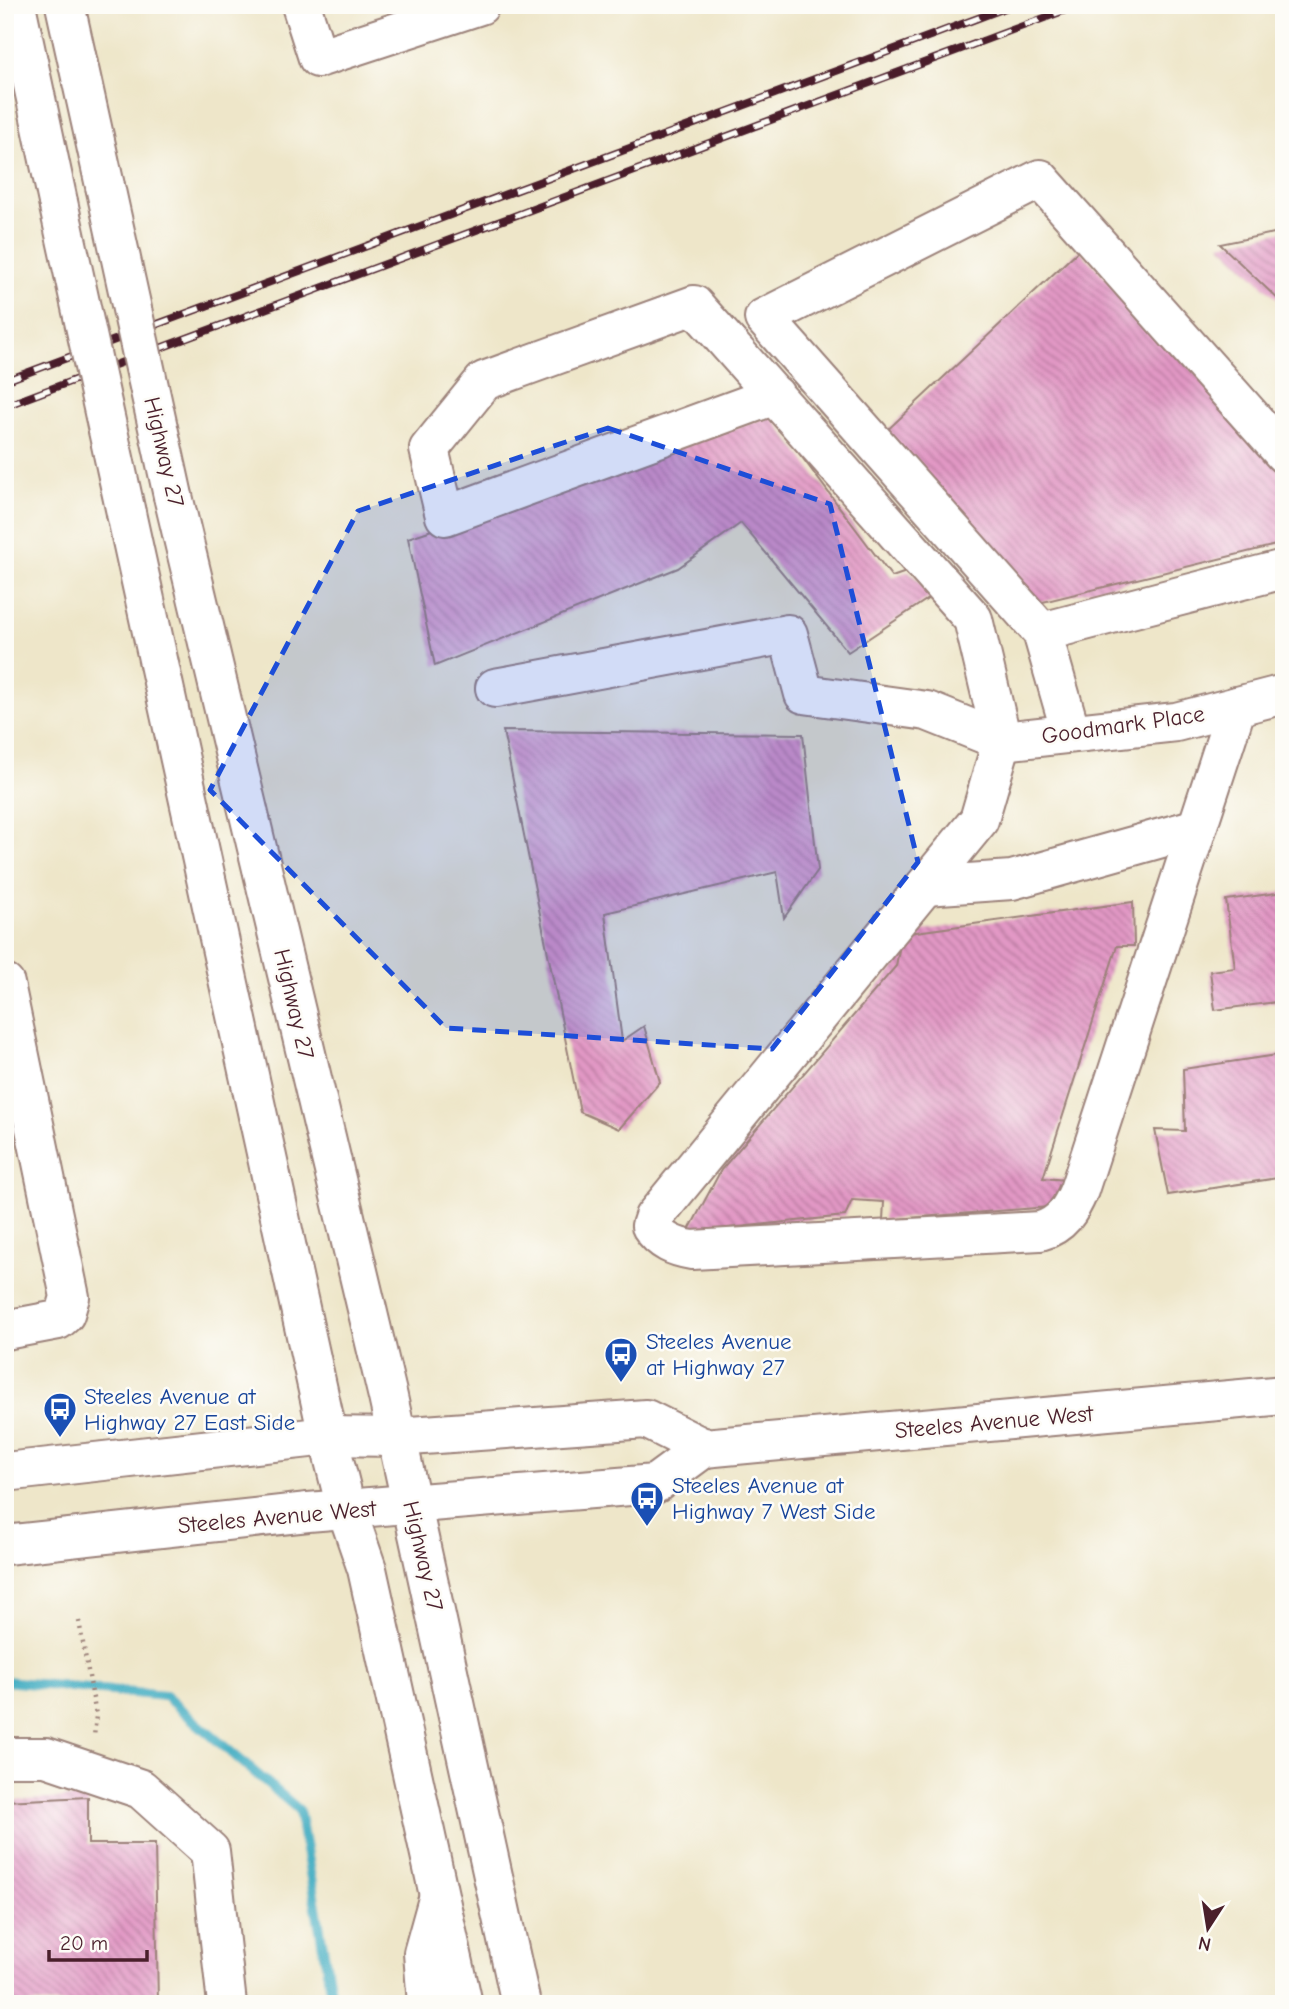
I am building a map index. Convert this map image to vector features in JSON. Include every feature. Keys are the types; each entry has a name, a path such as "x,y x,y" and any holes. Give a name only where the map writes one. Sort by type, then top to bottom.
{"main road":[{"path":"16,5 328,1436 346,1508 367,1569 463,2004"},
{"name":"Highway 27","path":"65,5 173,496 412,1505 521,2004"},
{"path":"301,5 318,58 480,5"},
{"path":"1071,733 1042,632 764,317 1040,179 1284,453"},
{"path":"775,395 445,516 429,449 484,381 694,305 775,395 973,619 1002,741 979,820 654,1217 651,1226 656,1235 667,1242 692,1250 1040,1231 1058,1223 1068,1213 1079,1189 1237,706"},
{"path":"1042,632 1284,569"},
{"path":"495,688 788,634 804,694 927,711 1002,741"},
{"name":"Goodmark Place","path":"1002,741 1177,722 1284,694"},
{"path":"925,886 1012,880 1197,828"},
{"path":"5,984 70,1297 65,1314 58,1320 5,1330"},
{"name":"Steeles Avenue West","path":"5,1545 346,1508 412,1505 655,1484 704,1448 1284,1395"},
{"path":"5,1472 328,1436 396,1437 646,1419 704,1448"},
{"path":"5,1757 46,1757 141,1789 210,1851 227,2004"},
{"path":"427,2004 423,1953 438,1899"}],"path":[{"path":"79,1620 96,1715 93,1746 86,1771"}],"highlighted area":[{"path":"608,428 830,504 918,862 772,1049 446,1028 210,790 358,511"}],"building":[{"path":"1284,231 1284,305 1220,244"},
{"path":"1079,250 1284,466 1284,543 1039,603 881,436"},
{"path":"771,416 892,577 909,571 932,596 848,652 741,523 678,568 435,666 408,538"},
{"path":"503,731 803,734 818,870 784,918 777,872 605,913 622,1041 644,1026 660,1082 619,1129 580,1112"},
{"path":"1284,892 1284,1001 1215,1010 1210,971 1235,968 1226,900"},
{"path":"1133,902 1134,946 1117,946 1043,1178 1066,1180 1061,1206 883,1220 884,1202 852,1200 845,1216 688,1232 721,1170 896,966 902,934"},
{"path":"1284,1054 1284,1177 1168,1195 1155,1130 1185,1131 1183,1069"},
{"path":"88,1797 88,1844 155,1844 158,2004 5,2004 5,1801"}],"waterway":[{"path":"5,1681 165,1696 299,1810 333,2004"}],"railway":[{"path":"5,381 1013,5"},
{"path":"5,406 1079,5"}],"place":[{"name":"Steeles Avenue at Highway 27","path":"621,1384"},
{"name":"Steeles Avenue at Highway 27 East Side","path":"60,1439"},
{"name":"Steeles Avenue at Highway 7 West Side","path":"647,1528"}]}
